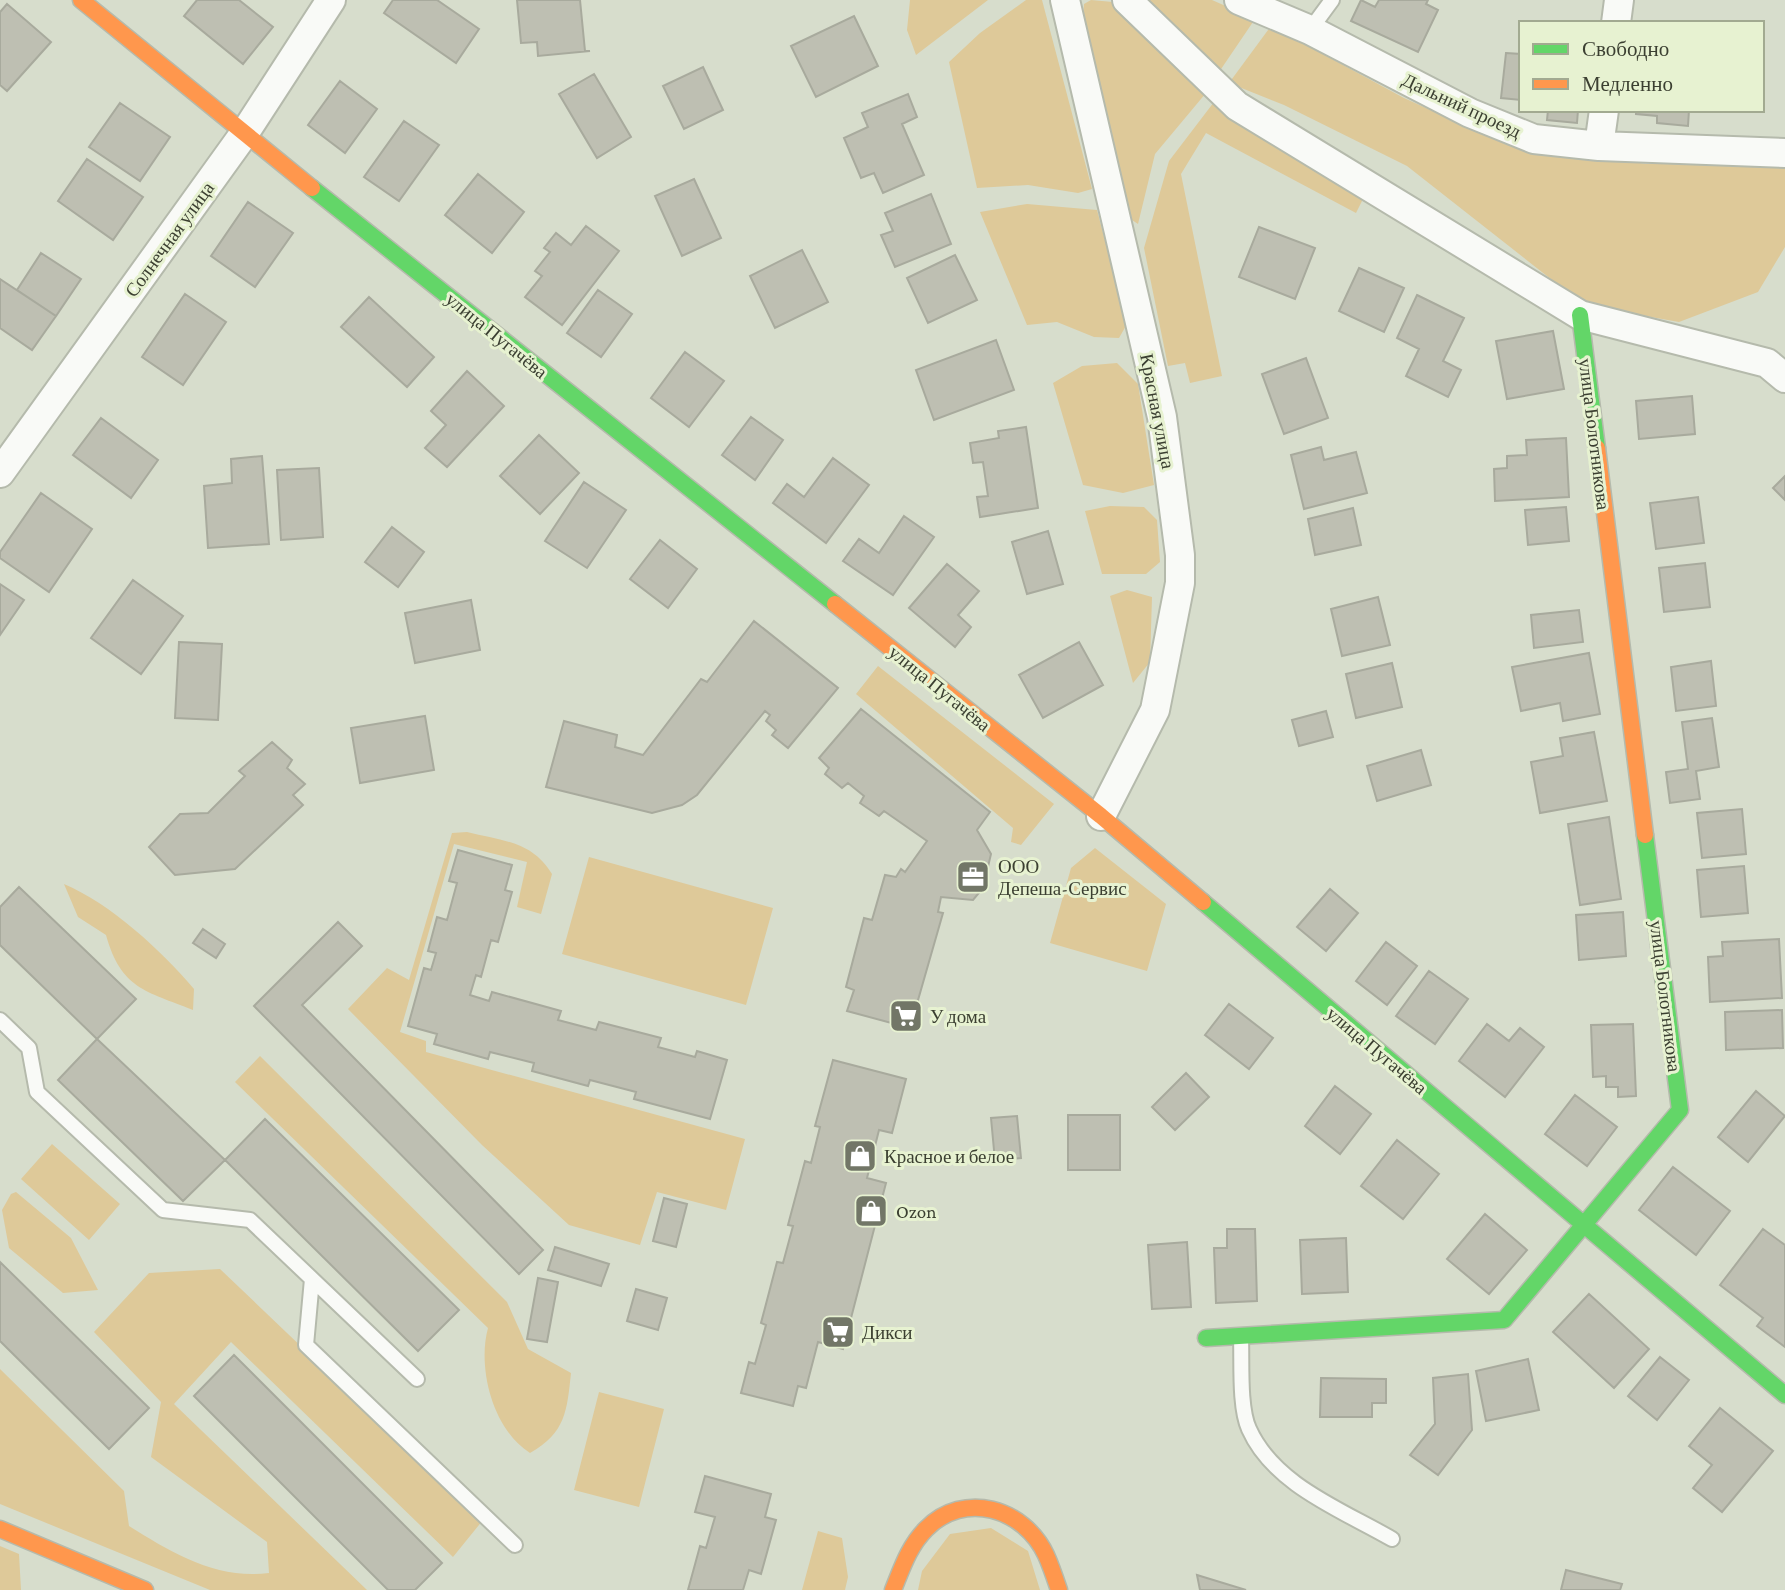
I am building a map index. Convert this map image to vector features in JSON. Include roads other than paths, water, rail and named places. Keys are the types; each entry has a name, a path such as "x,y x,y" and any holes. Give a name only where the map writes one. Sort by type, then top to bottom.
{"street":[{"name":"улица Пугачёва","path":"81,0 244,134 1101,816 1785,1395"},
{"name":"Солнечная улица","path":"0,473 244,134 331,0"},
{"name":"Красная улица","path":"1065,0 1162,417 1180,555 1180,583 1154,710 1101,816"},
{"path":"1127,0 1237,106 1580,315 1767,363 1785,378"},
{"name":"Дальний проезд","path":"1239,0 1310,30 1470,113 1534,139 1599,146 1785,153"},
{"path":"1616,21 1619,0"},
{"path":"1599,146 1604,112"},
{"name":"улица Болотникова","path":"1206,1338 1504,1320 1680,1110 1580,315"},
{"path":"893,1590 900,1563 930,1522 975,1505 1001,1510 1024,1523 1043,1544 1059,1590"},
{"path":"0,1529 145,1590"}],"lane":[{"path":"1310,30 1332,0"},
{"path":"0,1020 29,1048 37,1092 163,1210 250,1220 416,1379"},
{"path":"312,1279 306,1345 515,1545"},
{"path":"1241,1336 1248,1427 1271,1464 1293,1482 1392,1539"}],"place":[{"name":"ООО Депеша-Сервис","path":"973,877"},
{"name":"У дома","path":"906,1016"},
{"name":"Красное и белое","path":"860,1156"},
{"name":"Ozon","path":"871,1211"},
{"name":"Дикси","path":"838,1332"}]}
